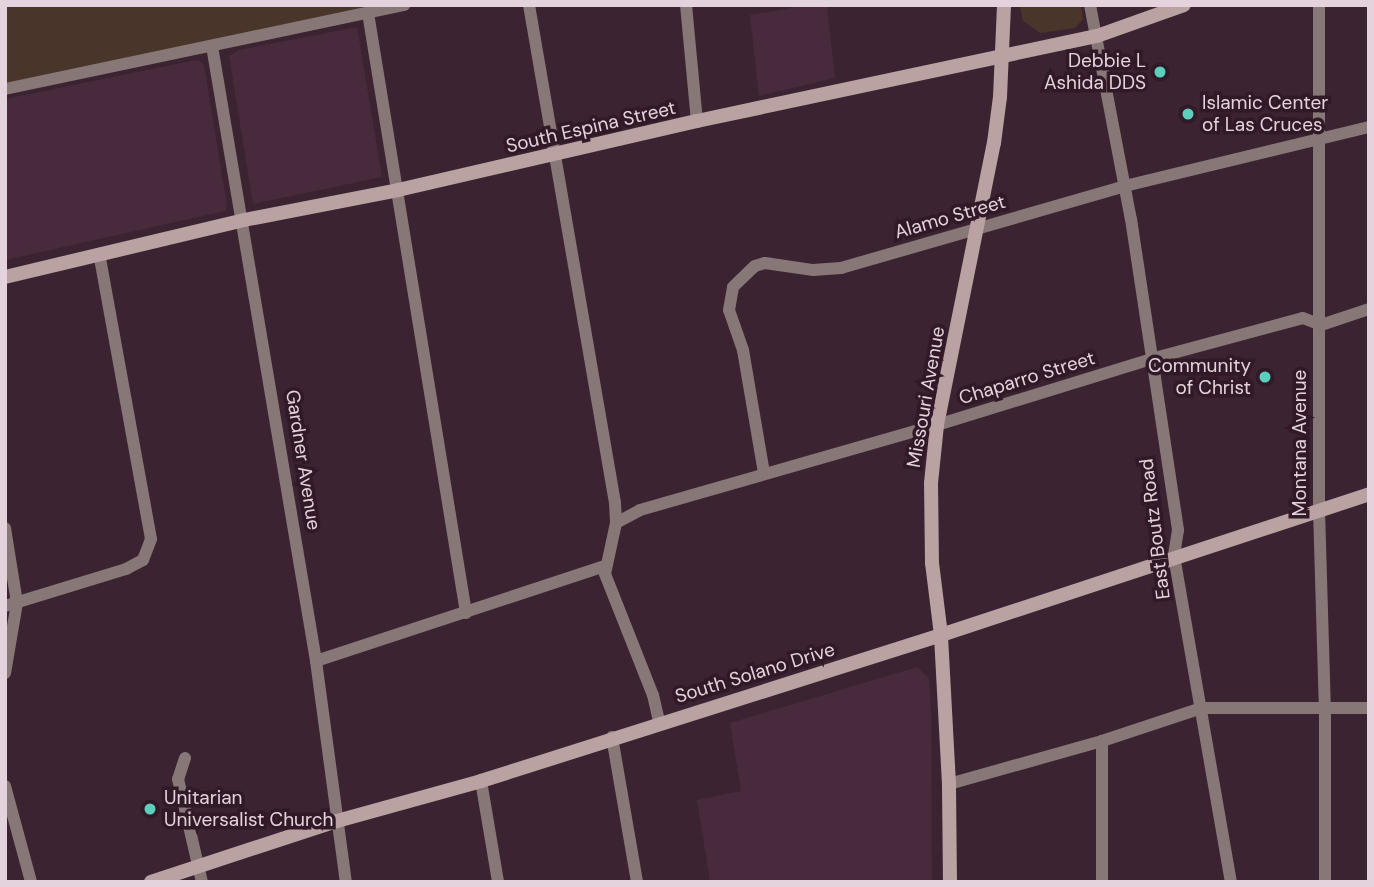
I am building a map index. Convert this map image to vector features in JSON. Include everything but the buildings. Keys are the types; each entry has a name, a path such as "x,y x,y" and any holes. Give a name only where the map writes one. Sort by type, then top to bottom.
{"street":[{"path":"5,89 404,5"},
{"path":"528,5 616,523 606,566 607,585 653,695 659,722"},
{"path":"686,5 697,121"},
{"name":"Missouri Avenue","path":"950,882 949,784 941,635 930,529 937,425 994,143 1003,55 1004,5"},
{"name":"East Boutz Road","path":"1090,5 1125,186 1178,530 1174,556 1231,882"},
{"name":"South Espina Street","path":"5,277 244,220 398,191 697,121 1097,36 1184,5"},
{"name":"Montana Avenue","path":"1318,5 1321,325 1319,510 1325,709 1325,882"},
{"path":"368,13 466,613"},
{"name":"Gardner Avenue","path":"212,46 244,220 316,662 346,882"},
{"name":"Alamo Street","path":"764,473 743,350 729,310 729,299 738,279 755,266 765,263 813,270 841,268 1125,186 1369,127"},
{"path":"11,605 125,569 143,559 151,539 99,254"},
{"name":"Chaparro Street","path":"616,523 640,510 937,425 1151,359 1303,318 1321,325 1369,309"},
{"name":"South Solano Drive","path":"151,882 201,875 337,821 481,780 941,635 1174,556 1369,494"},
{"path":"5,528 11,605 5,673"},
{"path":"316,662 606,566"},
{"path":"949,784 1102,741 1202,708 1369,708"},
{"path":"611,737 637,882"},
{"path":"1102,741 1102,882"},
{"path":"185,758 178,779 201,875"},
{"path":"481,780 498,882"},
{"path":"5,786 31,882"}],"shaded area":[{"path":"5,5 415,5 5,89"},
{"path":"807,5 827,5 835,78 759,96 750,15"},
{"path":"1020,5 1081,5 1083,19 1075,28 1040,33 1023,21"},
{"path":"357,27 382,177 253,204 229,56 239,50"},
{"path":"199,60 204,64 227,206 225,211 5,260 5,99"},
{"path":"917,667 929,678 932,882 710,882 697,800 741,791 730,723"}],"place":[{"name":"Debbie L Ashida DDS","path":"1160,72"},
{"name":"Islamic Center of Las Cruces","path":"1188,114"},
{"name":"Community of Christ","path":"1265,377"},
{"name":"Unitarian Universalist Church","path":"150,809"}]}
